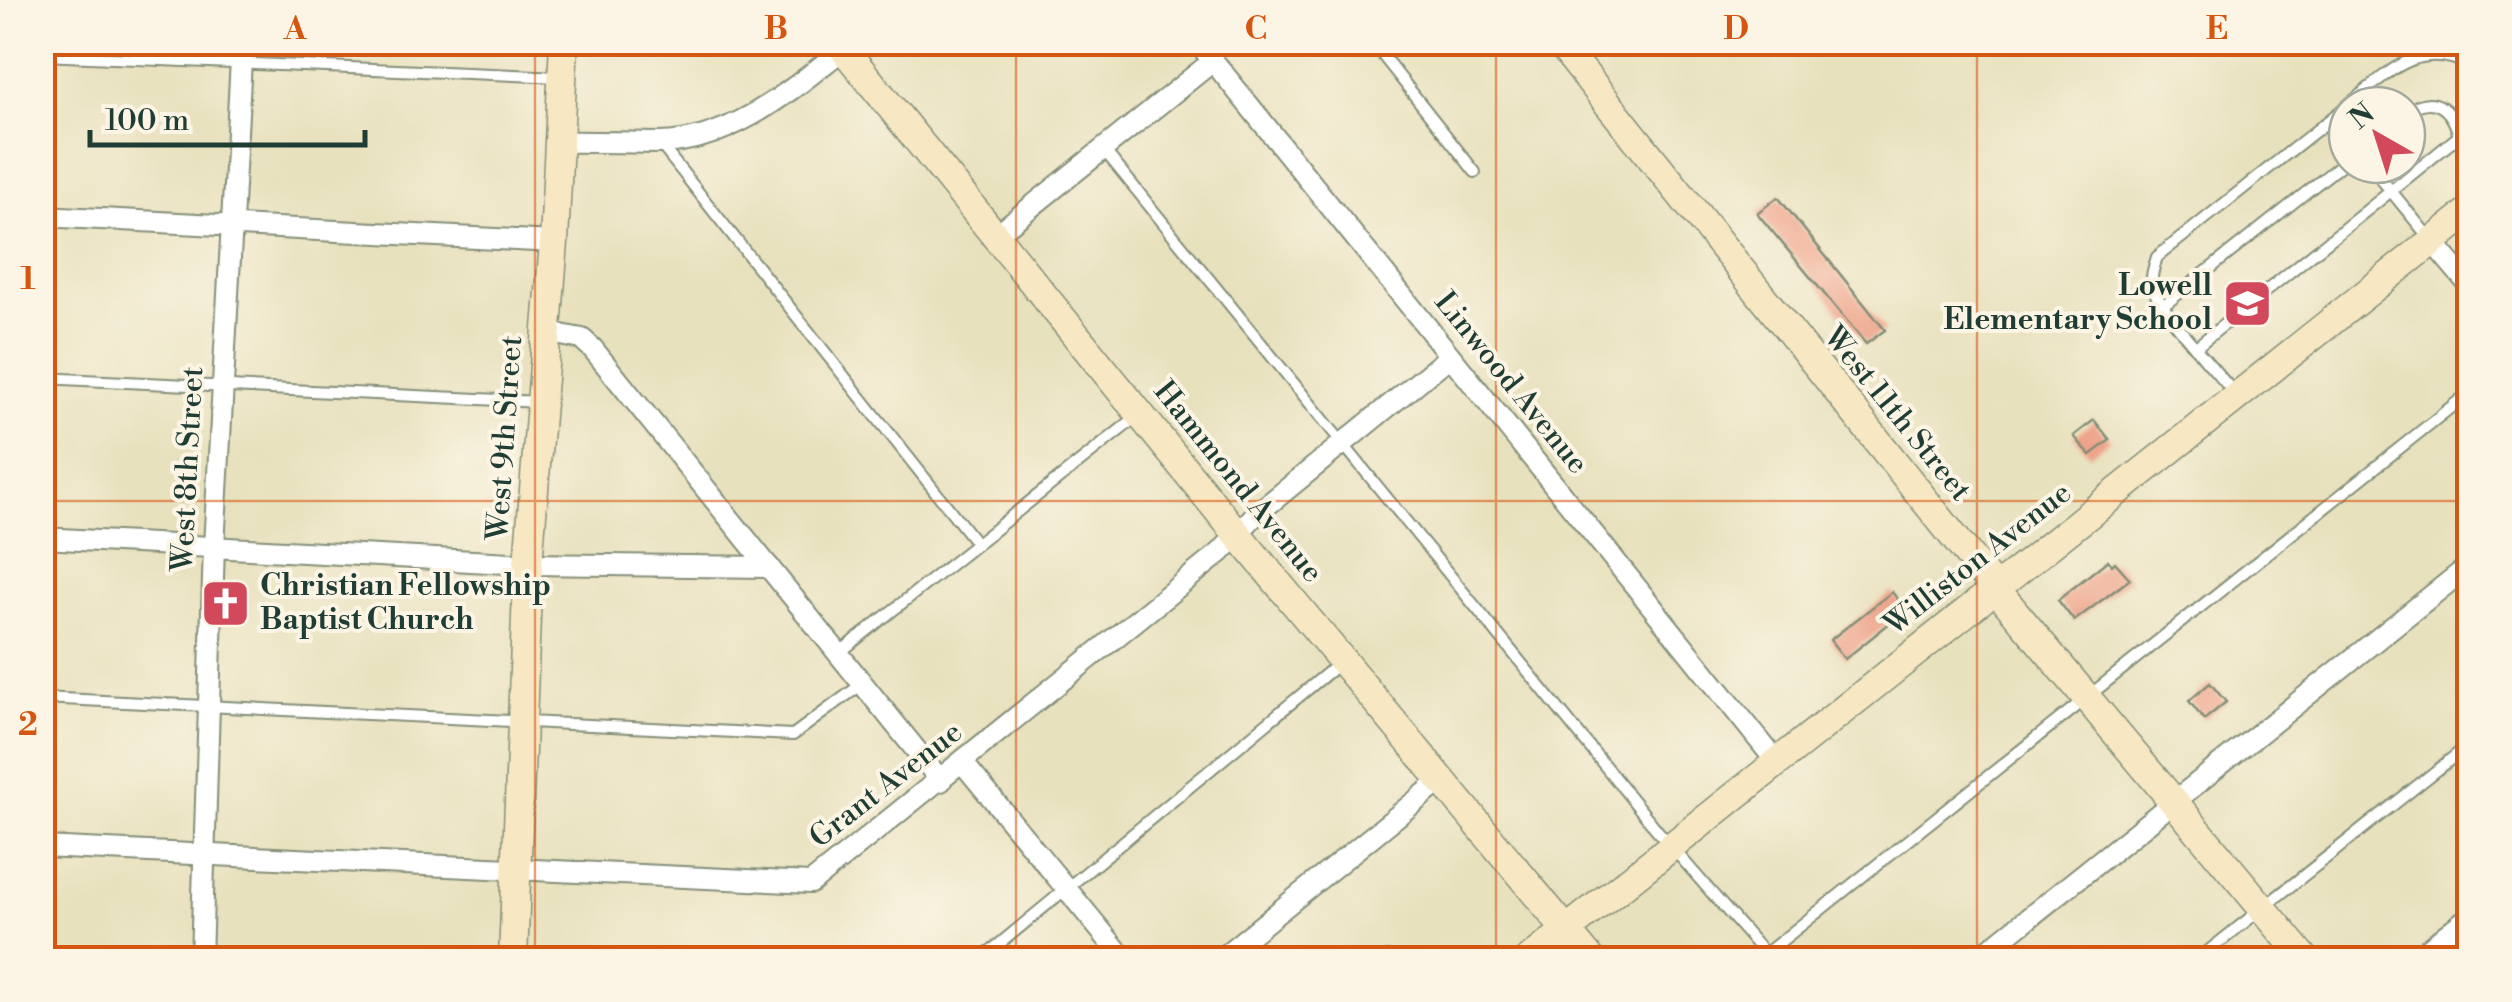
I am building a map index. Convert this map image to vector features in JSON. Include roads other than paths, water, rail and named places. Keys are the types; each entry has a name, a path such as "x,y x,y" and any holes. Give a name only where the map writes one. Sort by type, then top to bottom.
{"main road":[{"name":"West 9th Street","path":"513,960 528,564 554,242 564,42"},
{"name":"West 11th Street","path":"1558,42 1994,587 2306,960"},
{"name":"Hammond Avenue","path":"840,46 1238,535 1592,960"},
{"name":"Williston Avenue","path":"1529,960 2470,211"}],"street":[{"name":"Linwood Avenue","path":"1198,42 1776,762"},
{"path":"558,142 659,143 690,139 776,103 840,46"},
{"name":"West 8th Street","path":"201,960 214,546 241,53"},
{"path":"996,236 1213,61"},
{"path":"42,216 554,242"},
{"path":"2432,241 2470,286"},
{"path":"545,332 582,339 593,349 941,781"},
{"name":"Grant Avenue","path":"42,847 811,883 964,763 1238,535 1254,516 1450,356"},
{"path":"42,538 528,564 769,567"},
{"path":"1976,960 2470,564"},
{"path":"964,763 1125,960"},
{"path":"1219,960 1442,780"},
{"path":"2414,960 2470,916"}],"lane":[{"path":"1372,42 1475,172"},
{"path":"42,55 241,53 562,77"},
{"path":"2373,85 2404,60 2423,55 2470,65"},
{"path":"2427,101 2440,106 2459,129 2460,136 2427,162"},
{"path":"2236,396 2163,306 2152,286 2157,257 2327,122"},
{"path":"659,143 977,544"},
{"path":"1104,149 1671,846 1767,957 2086,696 2470,392"},
{"path":"2163,306 2327,176"},
{"path":"2386,185 2432,241"},
{"path":"2196,346 2399,185"},
{"path":"42,378 540,402"},
{"path":"838,654 1140,414"},
{"path":"980,960 1342,660"},
{"path":"42,698 793,735 862,684"},
{"path":"2198,960 2470,744"},
{"path":"2440,939 2457,960"}],"place":[{"name":"Lowell Elementary School","path":"2247,303"},
{"name":"Christian Fellowship Baptist Church","path":"225,603"}]}
